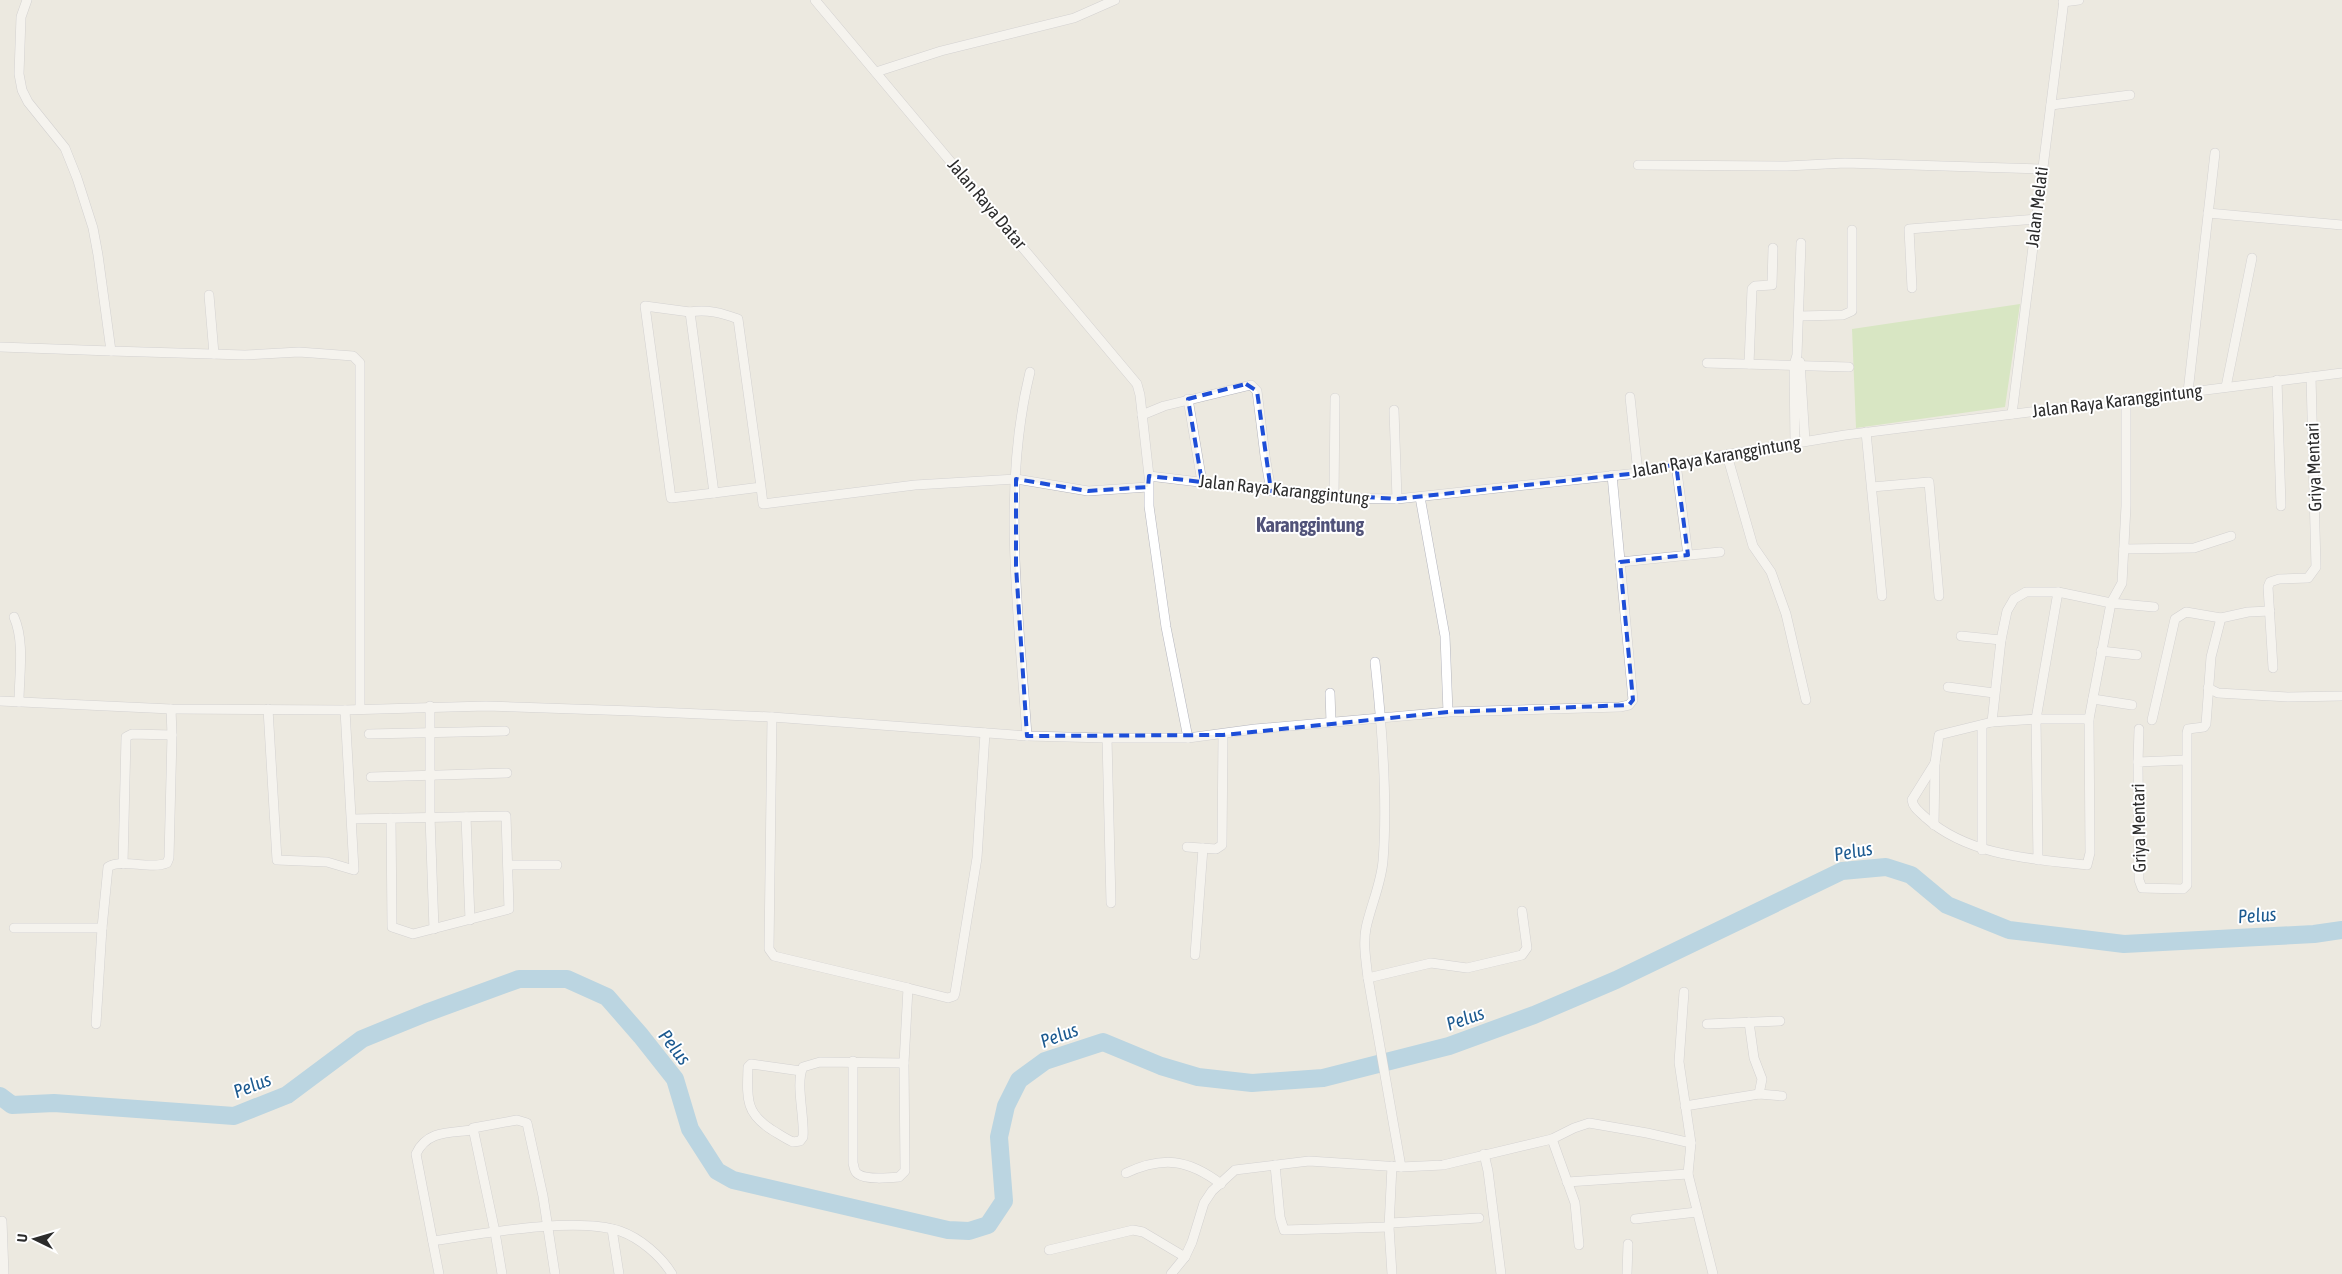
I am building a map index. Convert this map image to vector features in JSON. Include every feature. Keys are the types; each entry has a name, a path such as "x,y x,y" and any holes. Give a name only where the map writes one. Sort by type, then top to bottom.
{"street":[{"path":"27,0 20,17 19,74 22,90 28,102 66,148 77,178 93,228 111,352"},
{"name":"Jalan Raya Datar","path":"815,0 1137,384 1142,415"},
{"path":"876,72 941,51 1074,18 1115,0"},
{"path":"2063,1 2079,0"},
{"name":"Jalan Melati","path":"2012,414 2063,1"},
{"path":"2051,105 2130,95"},
{"path":"2188,392 2215,153"},
{"path":"1638,165 1787,166 1845,163 2042,169"},
{"path":"2208,214 2342,225"},
{"path":"1912,288 1910,229 2036,219"},
{"path":"1799,316 1843,315 1852,311 1852,230"},
{"path":"1800,242 1797,355 1805,441"},
{"path":"1749,364 1752,289 1755,286 1772,285 1773,248"},
{"path":"2226,387 2252,258"},
{"path":"209,295 214,354"},
{"path":"761,487 671,498 645,306 690,312 699,310 722,312 738,319 761,487 763,504 916,485 1016,479 1088,491 1148,486"},
{"path":"690,312 714,493"},
{"path":"0,347 245,355 299,352 353,356 360,363 360,708"},
{"path":"1706,363 1849,367"},
{"path":"1795,443 1798,366"},
{"path":"1027,736 1016,566 1016,479 1018,434 1030,372"},
{"name":"Jalan Raya Karanggintung","path":"1149,476 1334,498 1397,499 1638,473 1676,464 1866,432 2342,373"},
{"name":"Griya Mentari","path":"2273,668 2268,587 2270,582 2278,579 2308,578 2316,567 2311,377"},
{"path":"2277,380 2281,506"},
{"path":"1188,738 1166,626 1148,486 1149,476 1142,415 1188,399 1246,384 1254,386 1271,491"},
{"path":"1630,397 1638,473"},
{"path":"1334,498 1336,398"},
{"path":"1188,399 1202,482"},
{"path":"1935,763 1912,800 1914,807 1934,825 1982,850 2038,860 2087,865 2089,720 2111,602 2122,583 2126,400"},
{"path":"1394,410 1397,499"},
{"path":"1866,432 1882,596"},
{"path":"1727,455 1753,546 1771,572 1786,614 1806,700"},
{"path":"1676,464 1688,555"},
{"path":"0,701 171,709 345,710 430,706 624,710 772,717 1027,736 1106,738 1188,738 1223,735 1255,729 1448,712 1620,707 1629,705 1633,700 1612,475"},
{"path":"1872,487 1929,482 1939,596"},
{"path":"1420,497 1445,636 1448,712"},
{"path":"2124,550 2194,548 2231,536"},
{"path":"1620,562 1720,552"},
{"path":"1992,722 2001,640 2007,610 2014,599 2026,592 2058,592 2111,602 2154,607"},
{"path":"2038,860 2036,719 2058,592"},
{"path":"2152,720 2175,619 2186,612 2221,618 2248,612 2270,611"},
{"path":"14,616 18,627 19,639 19,702"},
{"name":"Griya Mentari","path":"2186,760 2138,762 2140,886 2142,888 2183,889 2187,885 2186,760 2188,729 2206,724 2211,657 2221,618"},
{"path":"1961,636 2001,640"},
{"path":"2101,651 2137,655"},
{"path":"1375,662 1381,718 1383,854 1381,878 1366,929 1365,946 1368,978 1402,1167"},
{"path":"1948,687 1994,693"},
{"path":"2208,688 2218,693 2288,697 2342,696"},
{"path":"1330,693 1331,722"},
{"path":"2094,700 2132,705"},
{"path":"430,706 430,817 434,929"},
{"path":"96,1024 108,867 123,864 159,865 168,862 172,735 171,709"},
{"path":"268,709 277,860 327,862 354,870 345,710"},
{"path":"772,717 769,949 774,956 948,998 954,996 955,993 977,858 985,733"},
{"path":"1934,825 1935,763 1939,735 1992,722 2036,719 2089,720"},
{"path":"1982,725 1982,850"},
{"path":"2138,762 2139,729"},
{"path":"369,734 505,731"},
{"path":"123,864 126,737 132,734 172,735"},
{"path":"1187,847 1216,850 1222,845 1223,735"},
{"path":"1106,738 1111,903"},
{"path":"371,777 507,774"},
{"path":"352,819 391,818 430,817 506,816 509,910 413,934 392,927 391,818"},
{"path":"466,817 470,920"},
{"path":"1194,955 1203,848"},
{"path":"508,865 557,865"},
{"path":"1368,978 1431,963 1467,968 1522,955 1528,948 1522,911"},
{"path":"14,928 102,928"},
{"path":"853,1061 853,1163 855,1170 858,1174 867,1176 899,1177 905,1171 904,1063 908,988"},
{"path":"1684,992 1679,1062 1691,1143 1688,1174 1713,1274"},
{"path":"1707,1024 1780,1021"},
{"path":"1749,1022 1754,1058 1762,1079 1759,1094"},
{"path":"801,1071 751,1064 748,1067 747,1086 751,1112 760,1123 793,1142 800,1141 803,1137 801,1071 807,1065 820,1062 853,1061 904,1063"},
{"path":"1685,1106 1759,1094 1782,1096"},
{"path":"439,1274 416,1154 422,1143 429,1136 473,1130 475,1127 517,1120 527,1124 543,1196 555,1274"},
{"path":"1171,1274 1184,1257 1192,1242 1204,1203 1212,1191 1235,1170 1309,1161 1360,1162 1402,1167 1443,1165 1484,1154 1553,1143 1574,1128 1589,1123 1648,1133 1691,1143"},
{"path":"473,1130 502,1274"},
{"path":"1553,1143 1575,1203 1579,1245"},
{"path":"1484,1154 1488,1168 1501,1274"},
{"path":"1126,1173 1161,1161 1181,1164 1199,1171 1221,1184"},
{"path":"1275,1165 1280,1217 1284,1230 1479,1218"},
{"path":"1392,1166 1389,1225 1392,1274"},
{"path":"1567,1182 1688,1174"},
{"path":"1636,1218 1697,1212"},
{"path":"2,1221 4,1274"},
{"path":"433,1242 495,1232 596,1225 612,1229 638,1240 660,1258 672,1274"},
{"path":"612,1229 619,1274"},
{"path":"1049,1250 1133,1230 1143,1232 1184,1257"},
{"path":"1627,1274 1628,1244"}],"highlighted area":[{"path":"1246,384 1257,391 1271,491 1397,499 1638,473 1676,464 1688,555 1620,562 1633,700 1629,705 1448,712 1223,735 1027,736 1016,566 1016,479 1088,491 1148,487 1149,476 1202,482 1188,399"}],"green space":[{"path":"2020,304 2005,407 1856,428 1852,329"}],"waterway":[{"name":"Pelus","path":"0,1096 12,1105 54,1103 234,1116 287,1095 362,1039 519,979 567,979 607,997 675,1079 690,1129 717,1171 733,1180 948,1230 969,1231 988,1225 1004,1201 999,1137 1006,1106 1019,1080 1045,1061 1103,1042 1161,1066 1198,1077 1252,1083 1323,1078 1449,1046 1534,1015 1616,980 1842,871 1886,867 1911,875 1947,905 2009,930 2124,944 2314,934 2342,930"}],"district":[{"name":"Karanggintung","path":"1310,525"}]}
